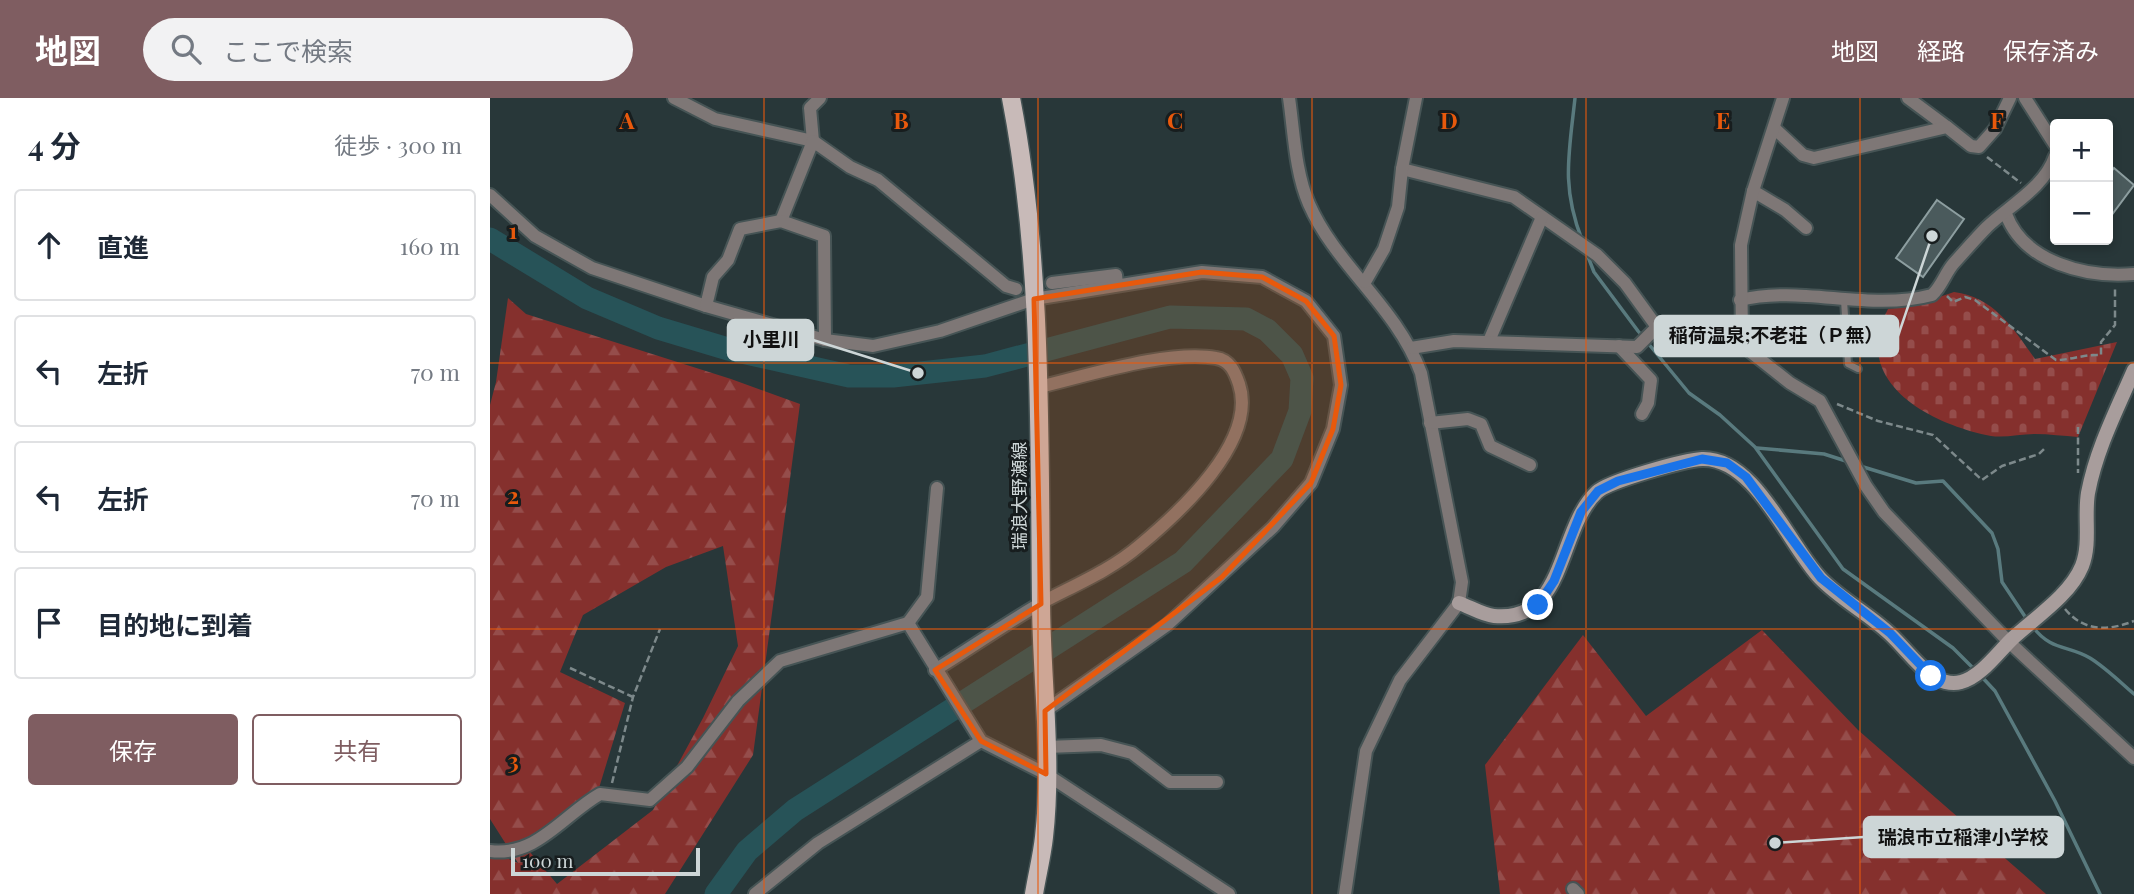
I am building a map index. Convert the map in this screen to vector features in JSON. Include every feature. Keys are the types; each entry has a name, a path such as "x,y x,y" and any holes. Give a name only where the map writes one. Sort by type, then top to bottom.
{"main road":[{"name":"瑞浪大野瀬線","path":"1011,98 1023,159 1039,379 1046,774 1045,836 1034,894"}],"street":[{"path":"674,98 715,119 813,141 850,167 878,180 1006,286 1016,289"},
{"path":"781,221 813,141 810,108 820,98"},
{"path":"1289,98 1299,172 1308,203 1325,233 1365,282 1411,348 1421,373 1462,582 1459,603 1400,680 1366,751 1345,894"},
{"path":"1365,282 1384,249 1398,207 1402,169 1416,98"},
{"path":"1742,345 1741,244 1754,191 1783,98"},
{"path":"1908,98 1973,146 1979,147 1995,129 2010,98"},
{"path":"2025,98 2050,137"},
{"path":"1774,128 1803,155 1814,158 1947,127"},
{"path":"1740,300 1762,295 1909,301 1938,290 1948,270 1990,225 2006,214 2030,190 2050,163"},
{"path":"1402,169 1514,197 1573,242 1597,256 1625,283 1657,327 1742,345 1790,383 1820,401 1858,473 1884,512 2009,642 2134,758"},
{"path":"1754,191 1785,209 1806,228"},
{"path":"490,195 535,236 592,268 706,306 825,340 873,346 1117,284 1202,272 1262,277 1306,301 1334,336 1341,385 1335,418 1311,483 1273,527 1167,625 1045,706"},
{"path":"2006,214 2021,240 2071,269 2115,276 2134,274"},
{"path":"1489,341 1542,217"},
{"path":"706,306 713,277 728,260 740,229 781,221 824,236 825,340"},
{"path":"1052,283 1116,275 1117,284"},
{"path":"1411,348 1454,341 1637,346 1657,327"},
{"path":"1619,346 1651,380 1648,403 1642,414"},
{"path":"935,670 1137,548 1189,499 1219,464 1240,422 1243,396 1234,369 1220,358 1190,355 1039,379"},
{"path":"1459,603 1493,617 1515,614 1538,605 1554,581 1581,512 1598,491 1618,481 1702,459 1727,463 1746,477 1821,578 1890,633 1931,676 1945,682 1962,682 1987,663 2071,585 2082,565 2087,540 2087,496 2097,457 2134,370"},
{"path":"1430,423 1468,419 1481,424 1490,446 1530,466"},
{"path":"490,851 522,849 554,830 594,797 609,794 635,801 650,800 687,767 738,701 780,661 908,623 927,597 937,488"},
{"path":"908,623 981,741 1046,774 1229,894"},
{"path":"755,894 818,843 981,741"},
{"path":"1046,747 1101,745 1132,753 1170,782 1217,782"}],"lane":[{"path":"1844,300 1848,365 1858,369"}],"path":[{"path":"1973,146 2030,190"},
{"path":"1938,290 1953,302 1965,297 1975,300 2056,360 2101,355 2101,342 2115,325 2115,276"},
{"path":"1820,401 1828,400 1878,421 1933,435 1949,446 1982,480 2002,466 2039,454 2044,449"},
{"path":"2078,427 2079,490 2087,496"},
{"path":"2057,598 2073,618 2103,630 2134,621"},
{"path":"609,794 633,697 660,629"},
{"path":"570,668 633,697"}],"highlighted area":[{"path":"1202,272 1262,277 1306,301 1334,336 1341,385 1333,429 1311,483 1222,577 1045,711 1046,774 981,741 935,670 1041,604 1034,299"}],"green space":[{"path":"1954,292 1968,295 1991,307 2010,325 2035,359 2117,342 2078,437 2035,434 2002,437 1967,430 1921,410 1887,378 1879,358 1879,335 1888,309 1913,306"},
{"path":"508,298 526,314 731,379 800,404 753,755 665,894 490,894 490,851 518,863 490,819 490,405 496,382","holes":["723,546 738,646 653,810 557,884 529,851 599,788 625,703 560,672 583,615 666,567"]},
{"path":"1762,630 1858,730 2046,894 1500,894 1485,765 1583,635 1646,716"}],"building":[{"path":"2113,169 2134,185 2113,213 2113,182"},
{"path":"1937,200 1964,219 1923,277 1896,258"}],"waterway":[{"path":"1575,98 1568,170 1571,203 1582,240"},
{"path":"490,239 587,298 658,328 728,349 849,376 893,376 985,366 1170,317 1246,319 1267,330 1292,355 1302,378 1300,411 1282,459 1183,562 795,810 747,851 716,894"},
{"path":"1587,254 1594,272 1638,331 1689,393 1720,415 1755,447 1843,569 1953,648 1976,671"},
{"path":"1757,448 1824,454 1849,462"},
{"path":"1860,466 1916,483 1943,481 1992,533 1998,549 2002,582 2028,621"},
{"path":"2033,627 2053,644 2090,658 2134,694"},
{"path":"1981,676 1995,691 2055,801 2100,894"}],"place":[{"name":"稲荷温泉;不老荘（Ｐ無）","path":"1932,236"},
{"name":"小里川","path":"918,373"},
{"name":"瑞浪市立稲津小学校","path":"1775,843"}],"route":[{"path":"1538,605 1554,581 1581,512 1598,491 1618,481 1702,459 1727,463 1746,477 1821,578 1890,633 1931,676"}]}
